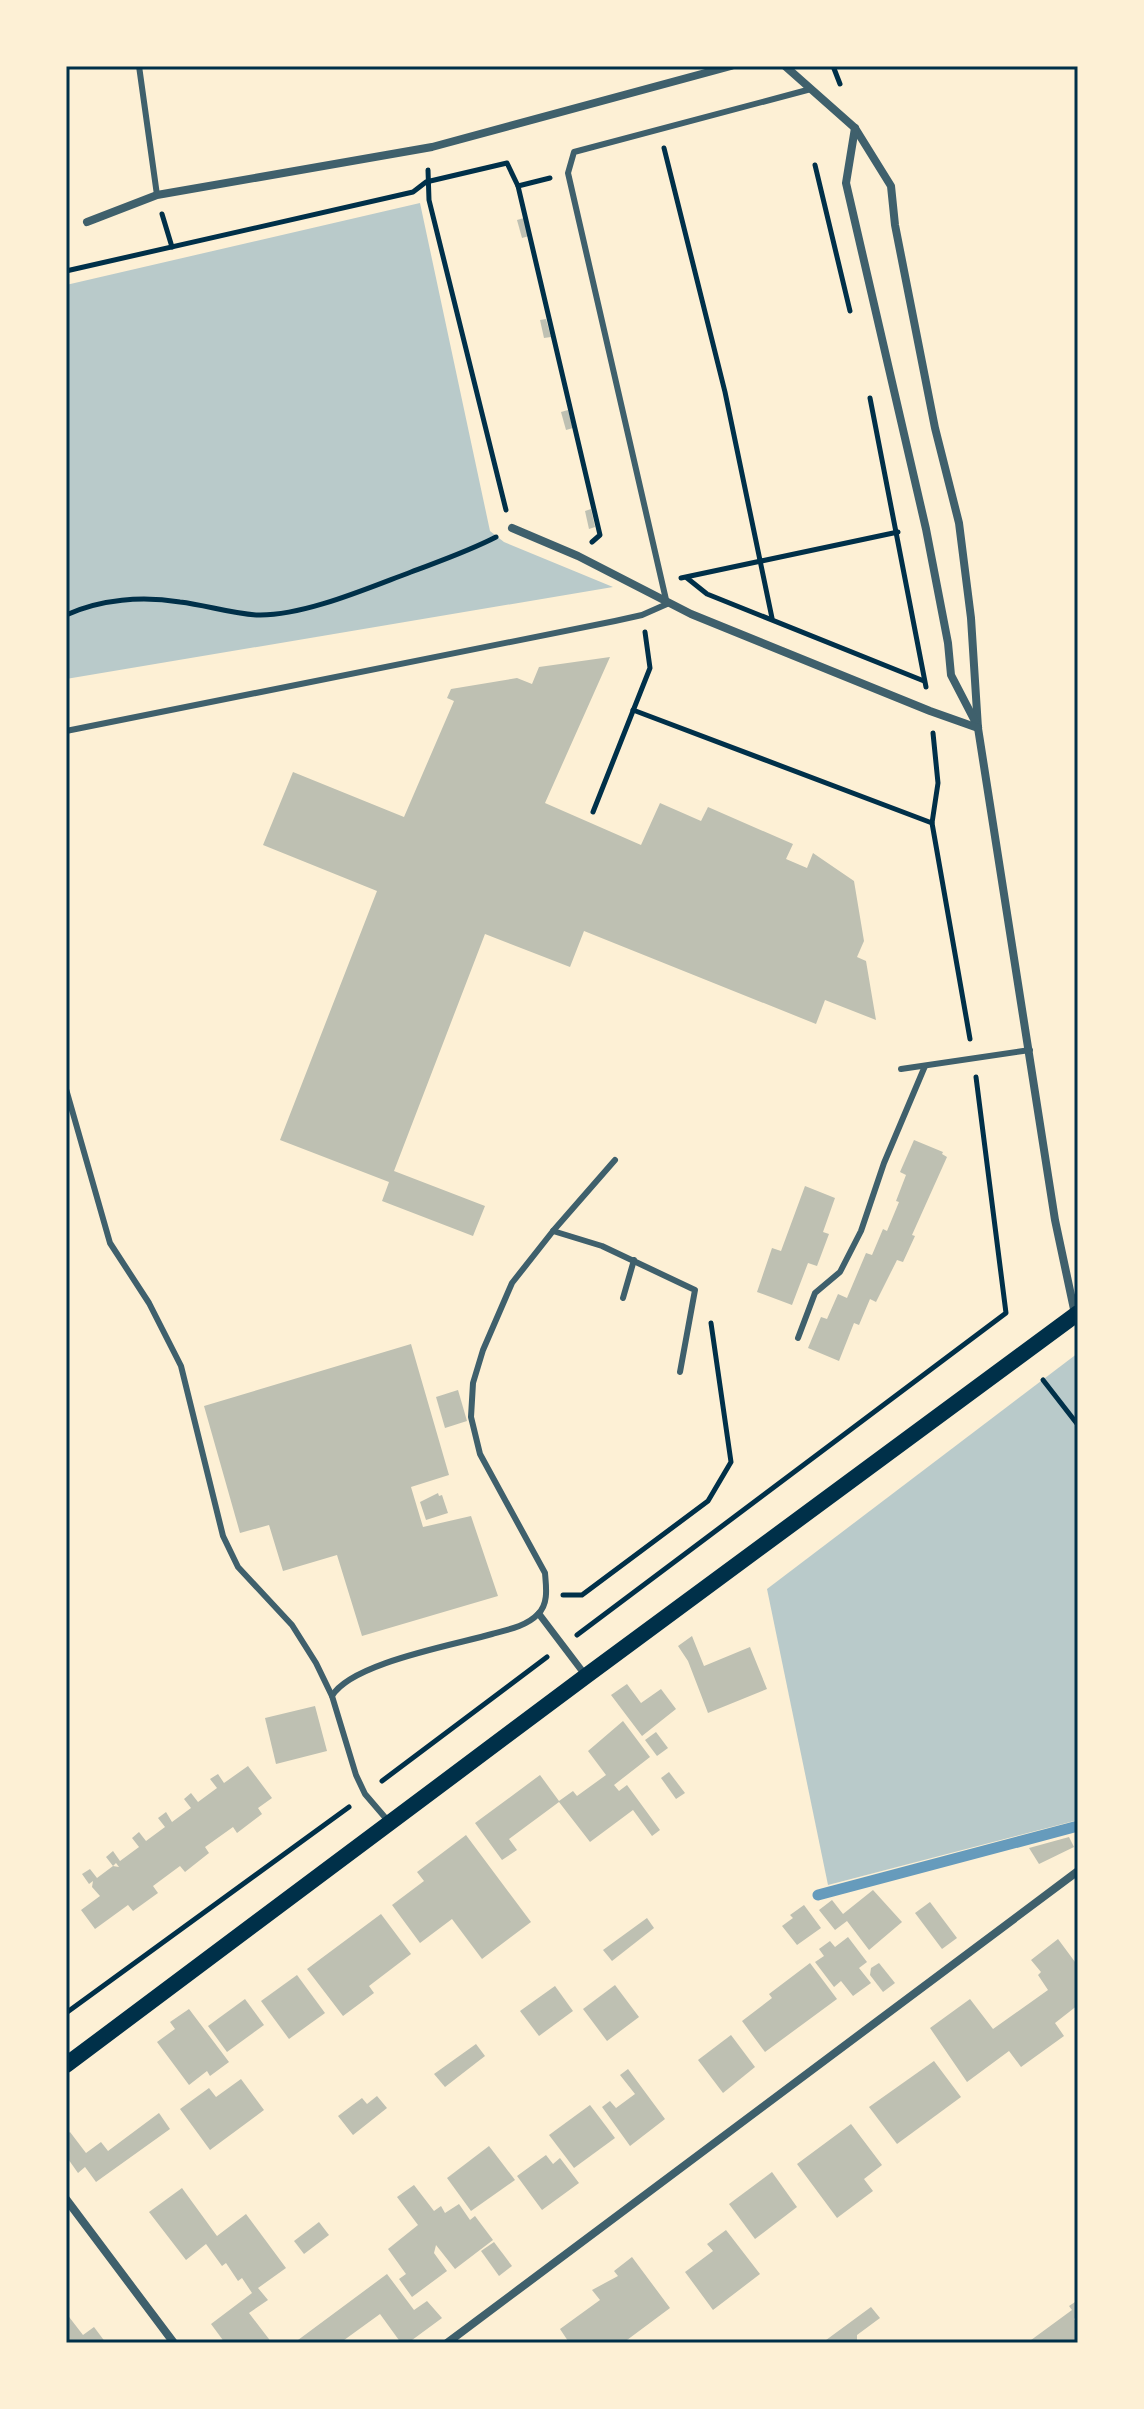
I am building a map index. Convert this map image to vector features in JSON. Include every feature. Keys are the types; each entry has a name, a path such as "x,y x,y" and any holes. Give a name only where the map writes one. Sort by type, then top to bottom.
{"main road":[{"path":"66,2065 1076,1314"}],"street":[{"path":"87,222 157,195 432,147 731,66"},
{"path":"785,66 855,128 891,186 895,225 935,428 959,523 971,618 978,728 1055,1220 1076,1314"},
{"path":"855,128 846,183 926,529 948,643 951,675 978,728"},
{"path":"512,528 578,556 667,604 978,728"},
{"path":"539,1614 586,1676"},
{"path":"447,2343 1078,1871"},
{"path":"66,2199 174,2343"}],"lane":[{"path":"139,66 157,195"},
{"path":"66,731 642,615 667,604 568,173 574,152 811,89"},
{"path":"901,1069 1030,1050"},
{"path":"798,1338 815,1293 840,1272 861,1231 884,1163 925,1066"},
{"path":"66,1089 110,1243 149,1303 181,1366 223,1536 238,1567 292,1625 316,1663 332,1696 365,1794 389,1822"},
{"path":"332,1696 337,1688 366,1669 515,1628 539,1614 547,1595 545,1573 480,1454 471,1417 473,1383 483,1350 512,1283 615,1160"},
{"path":"553,1231 602,1246 695,1290 680,1372"},
{"path":"623,1298 634,1260"}],"path":[{"path":"66,615 109,601 142,600 180,602 259,615 293,611 363,590 477,547 512,528 491,459 429,200 426,182 432,147"},
{"path":"650,151 664,148 725,392 772,618"},
{"path":"66,271 413,192 426,182 507,163 518,186 600,535 578,556"},
{"path":"815,165 852,317"},
{"path":"518,186 568,173"},
{"path":"157,195 172,247"},
{"path":"869,391 930,711 938,783 932,823"},
{"path":"661,582 896,532 926,529"},
{"path":"686,577 707,594 924,681"},
{"path":"593,812 650,668 642,615"},
{"path":"547,1595 582,1595 708,1501 731,1462 709,1310 695,1290"},
{"path":"1043,1380 1078,1425"}],"shaded area":[{"path":"420,203 490,531 504,542 613,587 66,679 66,285"},
{"path":"1078,1353 1078,1820 828,1885 767,1589"}],"building":[{"path":"524,218 529,236 522,238 517,220"},
{"path":"546,319 551,337 544,338 540,320"},
{"path":"568,410 573,428 566,430 561,412"},
{"path":"591,509 595,527 589,529 585,511"},
{"path":"610,657 545,803 641,845 660,803 701,821 708,807 793,844 786,859 807,868 813,853 854,881 864,941 857,957 866,961 876,1020 825,1000 816,1024 584,931 570,967 485,934 394,1171 485,1206 473,1236 382,1201 389,1182 280,1140 377,891 263,845 293,772 404,817 454,701 447,698 451,689 517,678 532,684 539,667"},
{"path":"914,1140 943,1152 947,1157 903,1262 897,1260 876,1302 870,1299 859,1325 854,1323 839,1361 808,1348 821,1317 827,1319 838,1294 847,1298 866,1253 872,1255 883,1229 887,1231 906,1175 900,1172"},
{"path":"805,1186 835,1198 823,1232 829,1234 817,1266 808,1263 792,1305 757,1292 772,1248 781,1251"},
{"path":"411,1344 449,1475 411,1487 423,1527 471,1516 498,1596 362,1636 337,1555 283,1571 269,1525 240,1533 204,1406"},
{"path":"458,1390 467,1421 445,1428 436,1397"},
{"path":"438,1493 442,1495 448,1513 426,1520 420,1502"},
{"path":"692,1636 704,1666 750,1647 767,1689 708,1713 688,1661 678,1646"},
{"path":"627,1684 641,1703 661,1689 676,1709 642,1736 611,1695"},
{"path":"315,1706 327,1751 276,1764 265,1718"},
{"path":"623,1721 650,1757 614,1785 619,1791 627,1785 660,1830 652,1836 633,1810 590,1842 559,1802 509,1839 517,1850 502,1860 475,1823 540,1775 559,1801 573,1791 577,1796 606,1775 588,1751"},
{"path":"656,1732 668,1748 657,1756 645,1740"},
{"path":"248,1766 272,1798 258,1808 262,1814 237,1833 233,1827 205,1847 209,1853 185,1872 180,1866 153,1886 158,1893 133,1911 128,1905 95,1929 81,1910 100,1896 92,1887 93,1881 89,1884 82,1874 90,1869 97,1878 113,1866 106,1857 113,1851 120,1861 139,1847 132,1838 139,1832 146,1841 165,1827 158,1818 166,1812 172,1822 191,1808 184,1799 191,1793 198,1802 217,1788 210,1779 218,1774 224,1783"},
{"path":"669,1772 685,1793 676,1799 661,1778"},
{"path":"466,1835 531,1922 482,1959 452,1919 420,1943 392,1905 424,1881 417,1872"},
{"path":"1069,1837 1074,1847 1039,1864 1029,1848"},
{"path":"873,1890 902,1922 869,1950 847,1921 835,1930 819,1910 832,1900 843,1914"},
{"path":"930,1902 957,1938 942,1949 915,1913"},
{"path":"804,1905 821,1928 797,1945 782,1926 793,1918 790,1915"},
{"path":"381,1914 411,1954 369,1986 374,1993 343,2016 307,1969"},
{"path":"647,1918 654,1928 612,1961 603,1950"},
{"path":"848,1937 867,1962 859,1968 871,1983 853,1996 841,1981 834,1987 815,1962 824,1956 819,1949 830,1941 835,1947"},
{"path":"1058,1939 1078,1966 1078,2005 1055,2023 1064,2036 1021,2067 1009,2051 967,2082 930,2028 970,1999 993,2029 1048,1990 1038,1975 1041,1972 1031,1960"},
{"path":"810,1963 837,1999 765,2052 742,2021 772,1998 769,1994"},
{"path":"879,1963 895,1983 883,1992 870,1975 871,1968"},
{"path":"297,1975 325,2013 289,2039 261,2001"},
{"path":"615,1985 639,2017 607,2041 583,2009"},
{"path":"555,1986 573,2011 539,2036 520,2011"},
{"path":"245,1999 264,2025 227,2052 208,2026"},
{"path":"189,2009 229,2062 210,2076 207,2071 189,2085 157,2042 175,2029 170,2022"},
{"path":"731,2035 755,2067 723,2093 698,2060"},
{"path":"476,2044 485,2056 445,2087 434,2074"},
{"path":"934,2061 961,2097 897,2144 869,2107"},
{"path":"628,2069 665,2119 630,2146 602,2107 610,2101 616,2108 635,2094 620,2075"},
{"path":"241,2079 264,2110 210,2150 180,2109 209,2088 216,2097"},
{"path":"377,2096 387,2108 353,2135 338,2116 362,2098 367,2104"},
{"path":"590,2105 615,2138 574,2168 549,2135"},
{"path":"159,2113 170,2129 96,2182 85,2167 78,2173 66,2156 66,2135 70,2132 86,2153 101,2142 108,2151"},
{"path":"851,2124 882,2165 864,2179 873,2191 837,2218 797,2164"},
{"path":"489,2146 515,2180 471,2211 447,2178"},
{"path":"546,2155 553,2164 560,2158 579,2183 542,2210 517,2176"},
{"path":"772,2172 797,2207 755,2239 729,2204"},
{"path":"414,2185 434,2211 441,2206 445,2213 459,2204 470,2220 475,2216 493,2240 455,2269 436,2245 434,2253 447,2271 412,2297 399,2279 406,2274 388,2249 418,2225 397,2197"},
{"path":"182,2188 217,2236 246,2214 286,2268 258,2288 268,2300 249,2313 272,2343 225,2343 211,2324 252,2293 242,2278 238,2281 226,2263 222,2266 206,2244 186,2260 149,2212"},
{"path":"319,2222 329,2235 304,2254 294,2241"},
{"path":"726,2230 760,2274 713,2310 685,2272 713,2251 707,2244"},
{"path":"494,2242 512,2266 499,2276 481,2251"},
{"path":"632,2257 670,2308 623,2343 566,2343 568,2341 560,2329 600,2300 592,2290 618,2276 614,2271"},
{"path":"387,2274 414,2310 427,2301 442,2318 408,2343 401,2343 380,2314 340,2343 294,2343"},
{"path":"1078,2300 1078,2316 1074,2319 1078,2324 1078,2343 1027,2343 1072,2310 1069,2306"},
{"path":"871,2307 880,2318 857,2335 857,2343 822,2343"},
{"path":"66,2313 83,2335 94,2327 106,2343 66,2343"}],"waterway":[{"path":"818,1895 1078,1826"}]}
